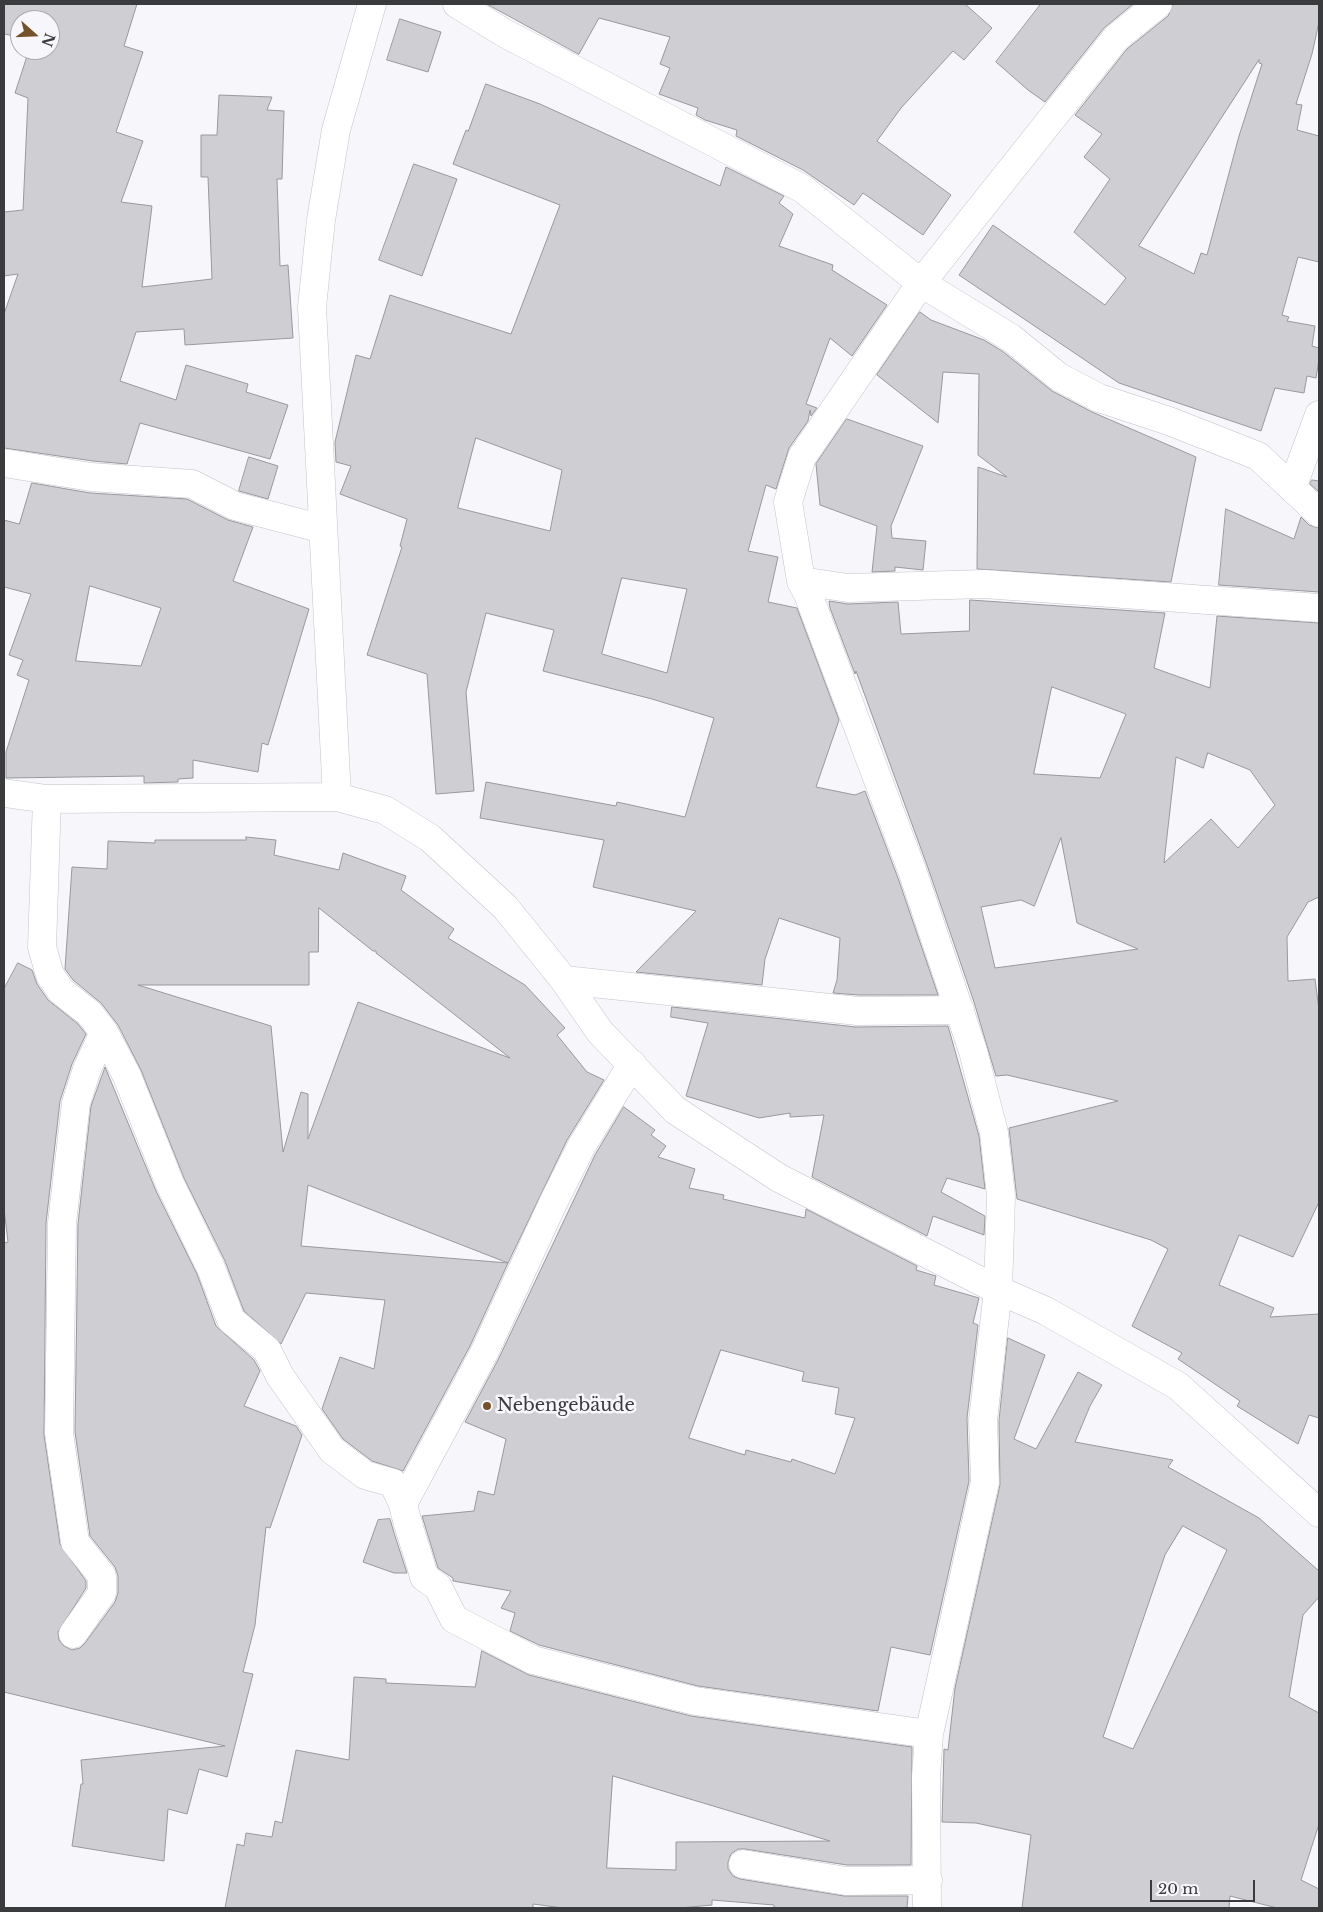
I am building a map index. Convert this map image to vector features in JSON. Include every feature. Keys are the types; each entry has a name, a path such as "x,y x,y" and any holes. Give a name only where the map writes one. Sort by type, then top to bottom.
{"street":[{"path":"337,797 312,307 321,220 336,130 372,4"},
{"path":"457,4 506,34 803,188 921,283 1011,338 1059,377 1099,398 1169,421 1258,456 1319,513"},
{"path":"927,1908 926,1777 929,1734 985,1482 983,1420 998,1290 1001,1196 994,1133 960,1010 914,873 808,594 801,581 788,502 802,457 921,283 1116,38 1158,4"},
{"path":"1292,488 1319,415"},
{"path":"4,463 91,477 192,484 235,506 323,529"},
{"path":"801,581 848,588 984,584 1319,608"},
{"path":"4,793 47,799 337,797 385,810 430,838 505,907 564,980 600,1032 675,1110 779,1178 998,1290 1046,1312 1178,1386 1319,1513"},
{"path":"47,799 42,947 50,975 61,990 89,1013 104,1032 127,1076 170,1184 211,1268 231,1320 267,1350 280,1376 332,1450 365,1475 393,1483 403,1504 408,1529 415,1544 424,1577 438,1587 454,1619 533,1660 695,1701 929,1734"},
{"path":"564,980 858,1011 960,1010"},
{"path":"72,1634 102,1593 102,1576 75,1542 59,1433 62,1223 76,1103 87,1069 104,1032"},
{"path":"403,1504 484,1353 581,1146 632,1064"},
{"path":"743,1864 846,1881 928,1880"}],"building":[{"path":"4,4 137,4 124,46 143,52 116,132 143,141 121,202 152,206 142,287 212,279 208,177 201,177 201,135 217,135 219,95 272,97 267,110 284,111 282,179 277,179 280,266 288,265 293,338 185,345 184,329 136,332 120,381 176,400 186,365 248,384 246,392 288,405 270,459 140,423 127,464 4,448 4,314 18,274 4,276 4,212 23,210 28,98 15,93 26,60 60,60 60,10 10,10 10,35 4,34"},
{"path":"487,4 965,4 992,28 964,60 953,51 901,108 877,141 951,195 923,235 863,193 854,205 803,170 736,136 737,130 705,120 696,115 698,108 659,94 670,68 660,64 670,37 599,18 579,54"},
{"path":"1041,4 1133,4 1104,28 1045,102 996,62"},
{"path":"1173,4 1319,4 1319,22 1312,54 1296,104 1302,105 1297,130 1319,136 1319,262 1298,257 1282,315 1289,317 1287,321 1315,326 1312,346 1319,348 1319,359 1316,378 1307,376 1304,393 1275,388 1261,431 1119,383 959,275 993,225 1105,305 1126,278 1074,232 1110,179 1084,157 1102,134 1075,115 1127,49 1168,16","holes":["1259,60 1259,63 1262,64 1239,136 1207,255 1201,253 1194,274 1139,246"]},
{"path":"400,19 441,32 428,72 387,60"},
{"path":"486,84 540,104 720,186 726,167 784,196 779,203 793,214 779,246 833,265 832,270 887,305 852,356 830,338 806,404 817,408 811,416 810,410 808,421 789,448 776,489 766,485 748,551 778,557 768,602 797,608 839,720 816,787 855,795 865,791 898,878 938,995 859,995 833,993 837,980 840,938 779,918 765,959 762,985 636,972 696,911 593,887 604,840 480,818 486,782 616,806 617,802 685,817 714,718 652,699 543,671 554,630 486,613 466,692 474,791 436,794 427,674 367,655 402,547 400,546 407,519 340,494 351,466 336,462 335,442 356,355 370,359 390,295 511,334 560,205 453,164 466,130 468,131","holes":["476,438 562,470 550,531 458,508","622,578 687,589 667,673 602,654"]},
{"path":"414,164 457,179 422,276 379,260"},
{"path":"920,312 931,320 984,340 1002,351 1052,391 1092,412 1196,457 1171,582 977,569 978,467 1007,477 978,455 979,374 943,372 938,423 877,375"},
{"path":"847,419 923,446 891,526 892,538 926,541 923,570 895,567 895,571 872,572 877,526 820,505 816,464"},
{"path":"249,457 278,466 268,499 239,491"},
{"path":"1312,480 1319,481 1319,492 1310,484"},
{"path":"32,483 90,493 187,499 228,520 253,527 233,581 309,609 268,745 262,743 258,772 193,760 193,778 178,779 178,782 144,783 144,776 6,778 6,752 29,680 17,675 23,660 9,655 31,594 4,587 4,520 19,524","holes":["90,586 161,608 141,666 76,661"]},
{"path":"1226,509 1294,539 1301,517 1309,525 1319,528 1319,592 1219,585"},
{"path":"970,600 1165,613 1154,668 1210,688 1217,616 1319,623 1319,897 1308,902 1287,937 1288,981 1315,979 1319,1010 1319,1202 1293,1257 1239,1235 1219,1285 1274,1308 1270,1317 1319,1314 1319,1418 1309,1415 1298,1444 1237,1406 1240,1401 1178,1359 1182,1353 1132,1326 1168,1249 1151,1240 1017,1199 1009,1128 1118,1101 1007,1075 996,1076 974,1002 928,868 829,601 848,604 898,602 901,634 969,631","holes":["1052,687 1126,714 1100,778 1034,774","1208,753 1250,770 1275,805 1238,848 1211,819 1164,863 1176,757 1203,768","1061,838 1077,923 1138,949 995,968 981,907 1021,900 1034,906"]},
{"path":"246,837 276,840 274,855 339,870 343,853 406,876 401,890 454,929 448,938 525,985 565,1028 557,1035 587,1072 604,1080 567,1140 470,1346 403,1471 372,1461 343,1439 322,1409 340,1357 374,1369 385,1300 306,1293 281,1344 244,1311 225,1261 184,1178 141,1070 118,1025 101,1003 73,980 65,969 72,867 107,869 108,841 155,843 155,840 246,840","holes":["319,908 373,951 376,951 376,953 510,1058 358,1002 308,1139 308,1094 301,1092 283,1152 271,1026 138,985 309,985 309,952 318,952","308,1185 508,1263 301,1246"]},
{"path":"18,963 32,970 37,984 48,1000 78,1024 86,1034 72,1064 60,1101 46,1223 44,1435 60,1544 86,1581 86,1588 58,1632 59,1640 64,1646 72,1650 80,1648 115,1602 118,1593 118,1576 115,1567 90,1536 75,1432 78,1224 91,1106 105,1067 156,1191 197,1274 216,1326 254,1360 260,1371 244,1406 296,1426 302,1435 270,1528 266,1527 255,1625 243,1672 253,1674 227,1777 199,1769 187,1814 168,1809 164,1861 72,1846 81,1784 83,1784 81,1760 225,1746 4,1692 4,1243 8,1242 4,1209 4,989"},
{"path":"672,1007 856,1027 948,1026 979,1136 985,1189 947,1178 941,1192 985,1216 984,1235 933,1216 927,1236 812,1177 824,1115 790,1117 790,1113 759,1118 686,1096 708,1023 671,1017"},
{"path":"624,1107 655,1130 651,1135 666,1146 658,1157 695,1169 689,1188 724,1195 723,1199 805,1218 806,1209 917,1266 916,1270 936,1276 934,1285 979,1298 973,1323 978,1325 967,1418 969,1481 930,1655 891,1647 878,1711 698,1686 539,1645 510,1631 515,1613 501,1608 511,1591 453,1581 453,1578 438,1568 422,1516 474,1511 478,1491 494,1495 506,1439 465,1422 498,1360 595,1155","holes":["721,1350 804,1372 802,1381 839,1388 835,1414 855,1418 835,1474 792,1459 791,1462 746,1450 745,1455 689,1438"]},
{"path":"1008,1338 1045,1355 1014,1439 1036,1449 1078,1372 1102,1385 1090,1406 1075,1442 1173,1460 1168,1467 1259,1518 1319,1571 1319,1597 1303,1615 1289,1697 1319,1713 1319,1824 1301,1880 1319,1889 1319,1908 1277,1908 1230,1896 1229,1908 1022,1908 1031,1835 976,1823 942,1822 944,1749 948,1750 955,1688 1000,1485 999,1421","holes":["1183,1526 1227,1550 1133,1749 1103,1737 1165,1555"]},
{"path":"390,1519 407,1573 394,1573 363,1562 378,1520"},
{"path":"482,1651 529,1675 691,1716 912,1747 911,1865 847,1865 745,1849 738,1849 731,1854 728,1862 728,1869 733,1876 740,1879 844,1896 908,1896 907,1908 774,1908 774,1905 712,1900 712,1905 680,1908 563,1908 533,1904 533,1908 225,1908 237,1844 244,1846 246,1833 272,1837 275,1821 282,1823 296,1750 349,1760 354,1677 386,1679 386,1683 475,1687","holes":["613,1776 830,1841 676,1842 676,1870 607,1868"]}],"place":[{"name":"Nebengebäude","path":"487,1406"}]}
